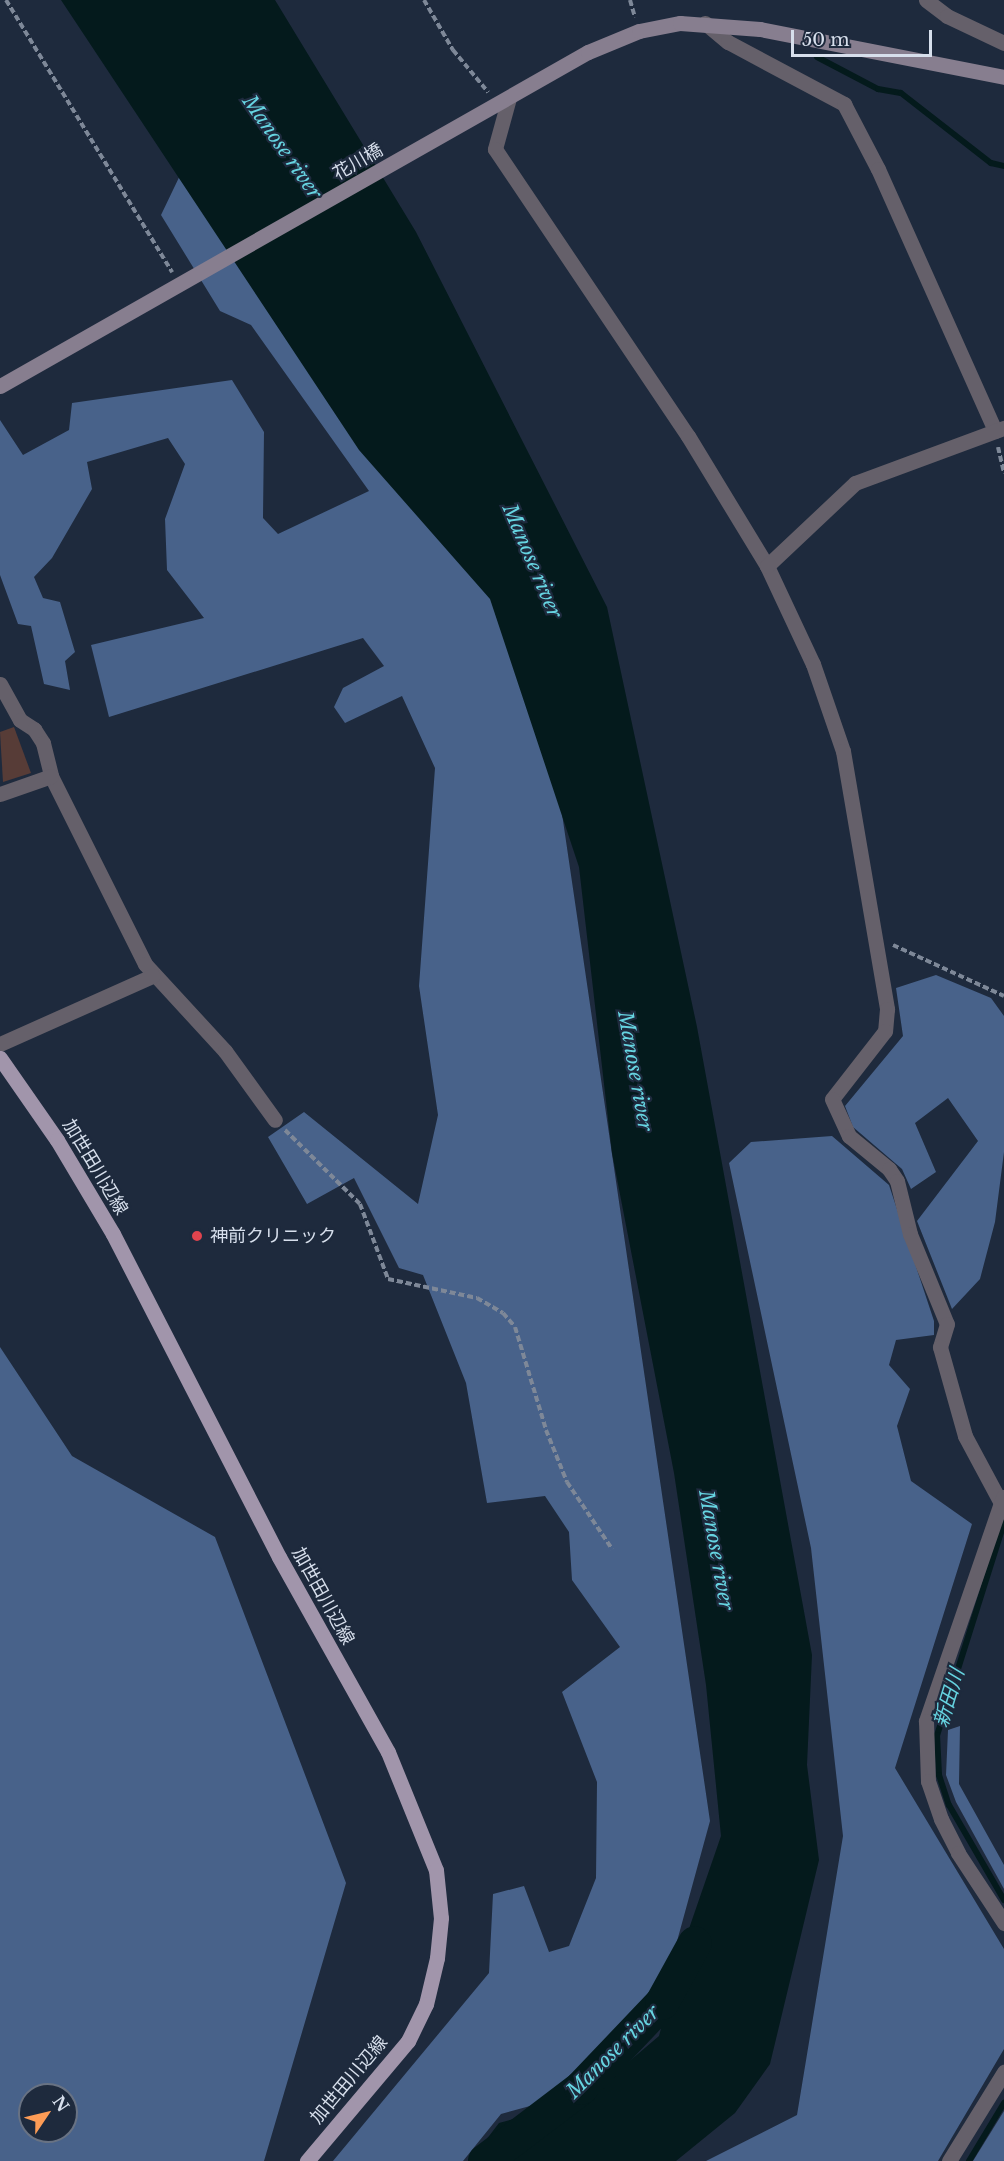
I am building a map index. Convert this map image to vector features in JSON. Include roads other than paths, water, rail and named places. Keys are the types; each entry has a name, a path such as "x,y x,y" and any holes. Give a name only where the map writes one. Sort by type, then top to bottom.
{"main road":[{"name":"加世田川辺線","path":"0,1058 57,1140 113,1234 279,1557 388,1752 436,1870 441,1918 437,1958 426,2004 408,2041 307,2161"}],"street":[{"path":"926,0 947,16 1004,43"},
{"path":"705,23 728,42 844,104 878,169 999,429 855,483 767,566"},
{"name":"花川橋","path":"0,386 509,98 620,38 660,26 705,23 760,28 1004,77"},
{"path":"509,98 495,149 688,436 767,566 813,664 843,751 887,1009 885,1031 832,1099 849,1136 890,1169 897,1180 910,1234 947,1324 940,1347 965,1436 1003,1499 926,1721 928,1781 942,1819 958,1853 1004,1923"},
{"path":"0,684 20,720 34,729 43,743 51,776 152,976 225,1051 274,1120"},
{"path":"0,794 51,776"},
{"path":"0,1044 152,976"},
{"path":"949,2161 1004,2072"}],"water":[{"path":"61,0 275,0 416,232 607,607 697,1027 812,1655 807,1765 819,1860 770,2064 735,2113 676,2161 470,2161 499,2123 585,2099 659,2036 683,1946 721,1836 706,1685 674,1473 612,1153 579,867 490,599 359,450"}],"waterway":[{"path":"817,57 878,89 901,93 991,163 1004,166"},
{"name":"新田川","path":"1004,1523 937,1735 939,1775 949,1805 1004,1900"},
{"name":"Manose river","path":"485,2161 581,2088 662,2003 695,1943"},
{"name":"新田川","path":"969,2161 1004,2103"}],"place":[{"name":"神前クリニック","path":"197,1236"}]}
